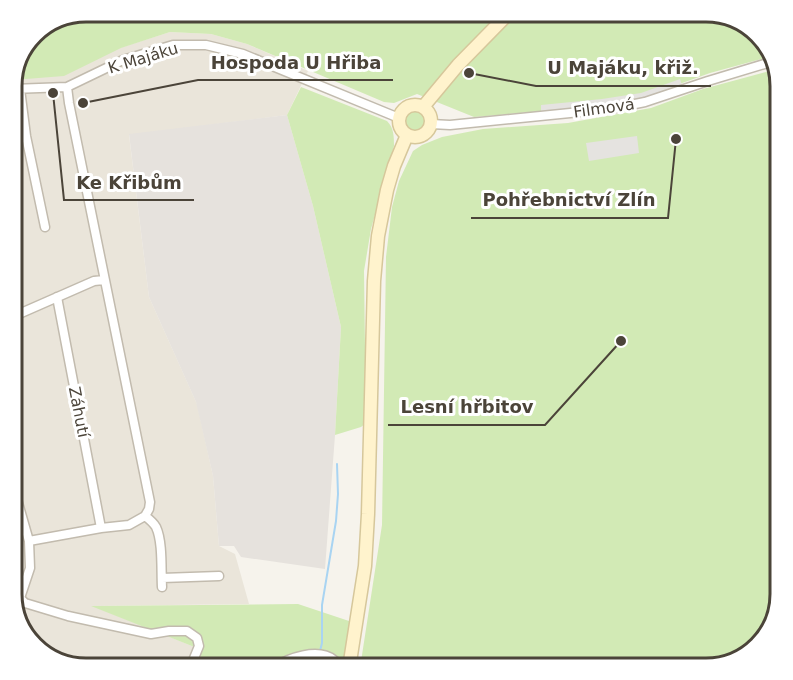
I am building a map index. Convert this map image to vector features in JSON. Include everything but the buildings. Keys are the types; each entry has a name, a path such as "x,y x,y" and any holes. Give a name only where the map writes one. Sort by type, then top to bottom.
{"main road":[{"path":"423,107 458,65 500,22"},
{"path":"408,106 423,107 429,113 431,124 427,132 423,135 407,135 402,129 399,118 402,111 408,106"},
{"path":"350,658 367,534 374,281 378,236 389,183 407,135"}],"street":[{"name":"K Majáku","path":"23,89 67,87 123,60 173,45 206,45 243,54 399,118"},
{"name":"Filmová","path":"431,124 450,125 610,109 645,102 766,64"},
{"path":"29,541 129,525 145,516 150,502 67,87"},
{"name":"K Majáku","path":"23,122 45,226"},
{"path":"23,312 94,281 104,280"},
{"name":"Záhutí","path":"57,297 101,528"},
{"path":"145,516 157,530 162,582 219,576"},
{"path":"23,520 29,541 30,568 23,586"},
{"path":"24,603 68,616 152,634 188,631 197,638 199,646 194,658"},
{"path":"292,658 314,654 330,658"}],"shaded area":[{"path":"170,32 211,34 247,44 308,71 287,115 129,135 149,297 197,404 213,476 219,546 235,554 249,604 93,606 202,650 200,658 86,658 66,654 44,642 29,622 25,610 23,598 24,79"},
{"path":"680,79 682,85 647,98 611,106 541,112 541,105 641,93"},
{"path":"287,115 313,206 341,327 325,569 241,557 234,546 219,546 213,476 196,402 149,297 129,134"},
{"path":"637,136 639,153 589,161 586,143"}],"green space":[{"path":"86,22 707,22 739,31 749,38 764,58 710,73 646,96 601,106 474,117 417,94 394,103 384,102 247,44 211,34 170,32 121,48 64,76 23,79 27,62 41,41 62,27"},
{"path":"768,70 770,78 770,602 762,626 755,636 735,651 707,658 362,658 382,525 386,257 392,207 399,181 413,151 442,137 483,129 568,123 651,108 703,89"},
{"path":"301,87 387,121 394,136 394,146 371,229 364,271 366,423 361,427 335,435 341,327 313,206 287,115"},
{"path":"415,110 423,113 426,121 423,129 415,132 407,129 404,121 407,113"},
{"path":"298,604 352,622 346,658 200,658 202,650 91,606"}],"waterway":[{"path":"320,651 322,605 336,521 337,464"}],"place":[{"name":"U Majáku, křiž.","path":"469,73"},
{"name":"Ke Křibům","path":"53,93"},
{"name":"Hospoda U Hřiba","path":"83,103"},
{"name":"Pohřebnictví Zlín","path":"676,139"},
{"name":"Lesní hřbitov","path":"621,341"}]}
